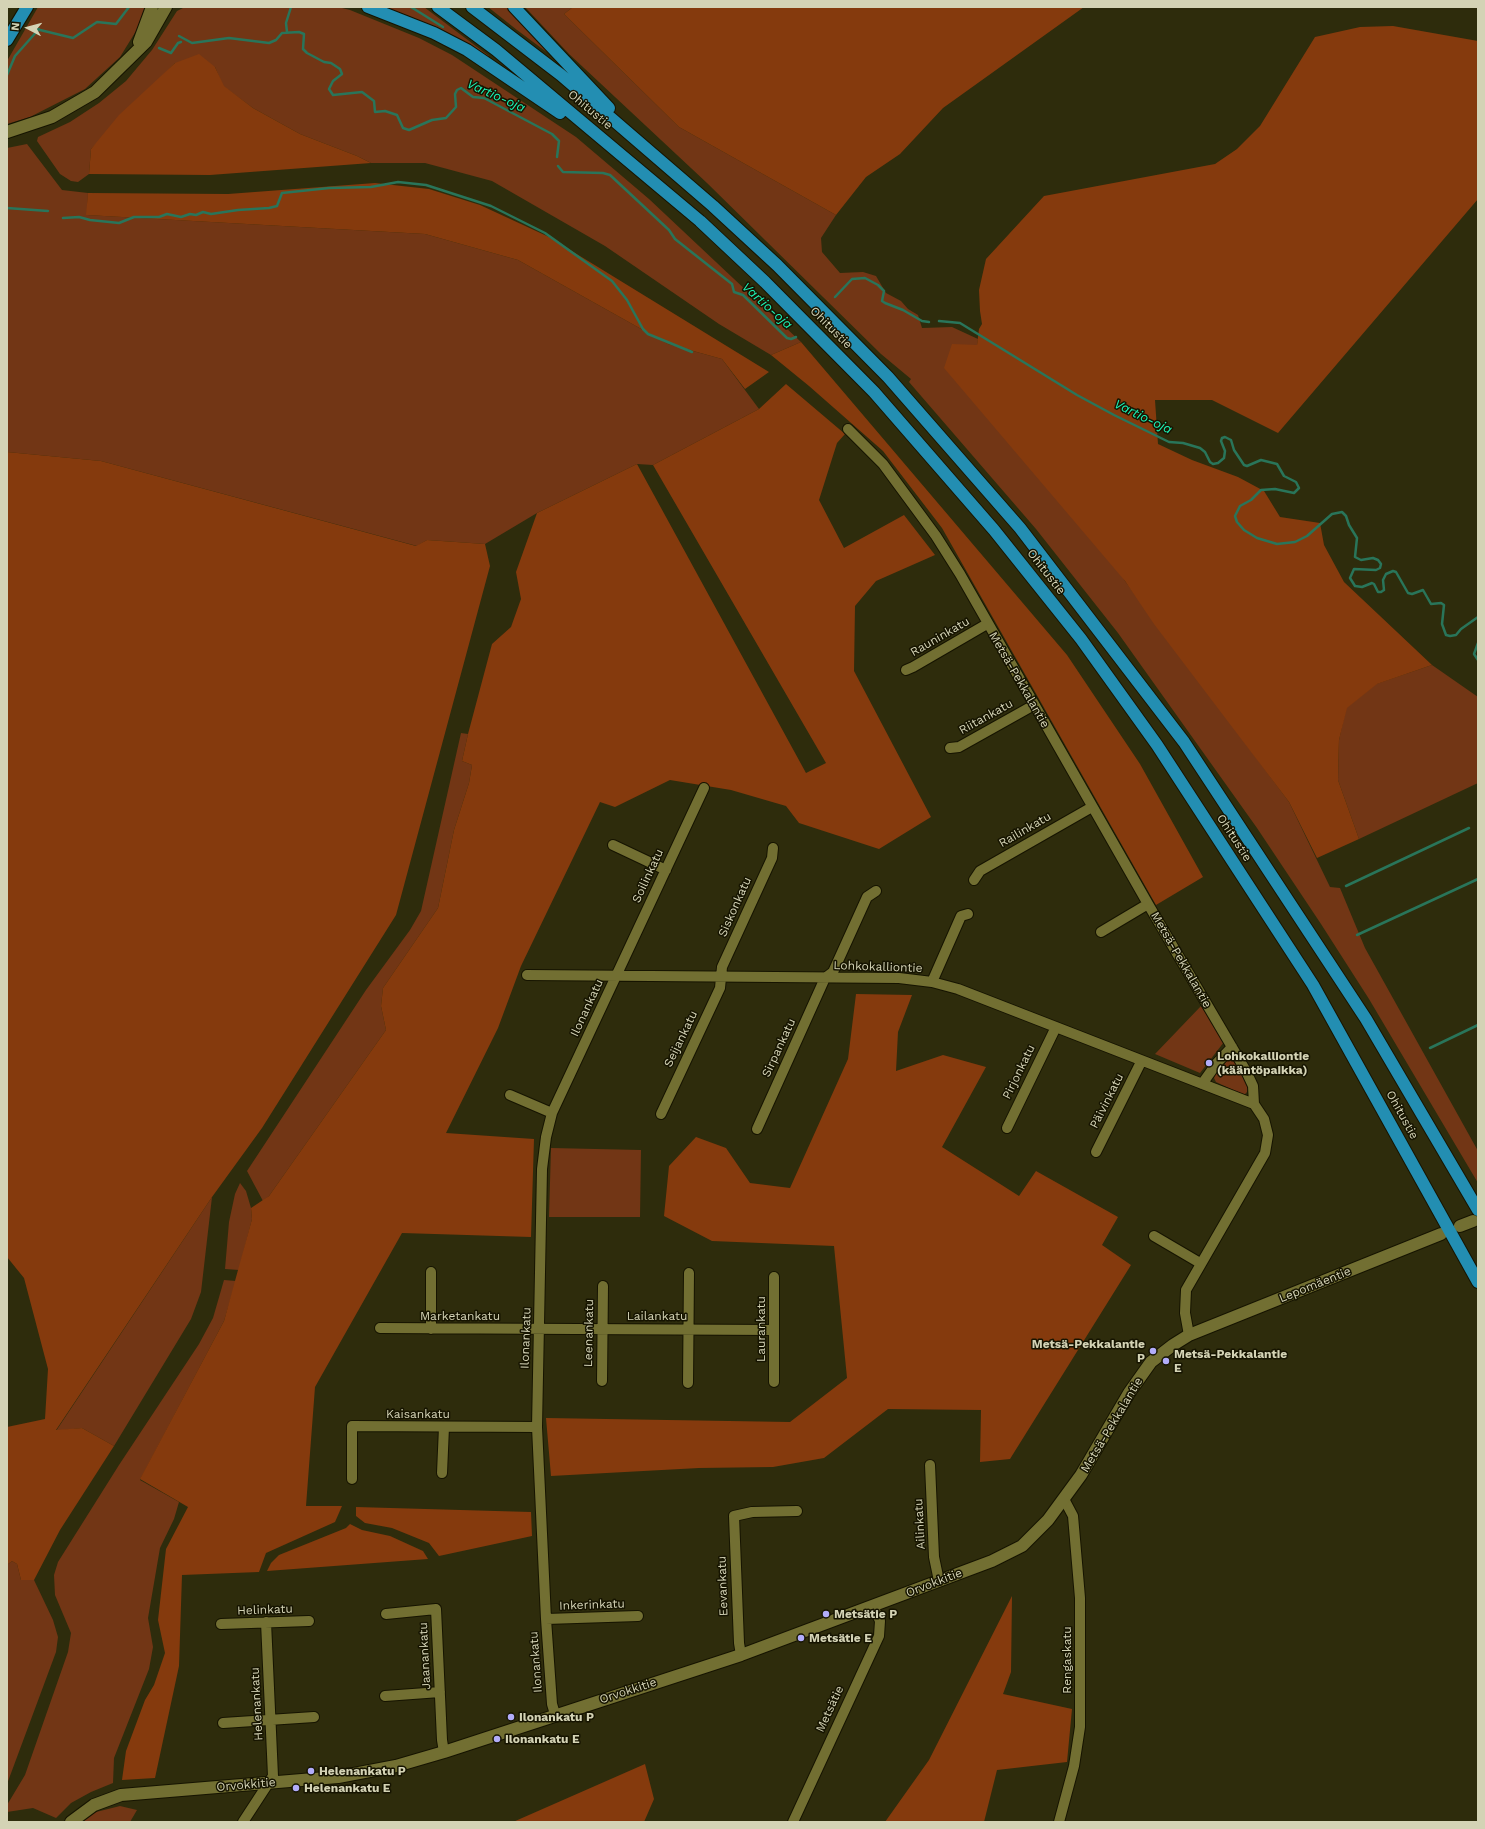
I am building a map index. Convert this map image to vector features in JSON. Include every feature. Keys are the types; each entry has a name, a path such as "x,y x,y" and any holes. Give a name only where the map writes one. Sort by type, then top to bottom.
{"highway":[{"path":"7,40 27,7"},
{"path":"368,7 434,33 467,50 624,156"},
{"name":"Ohitustie","path":"438,7 496,50 700,221 776,293 874,392 994,530 1081,639 1157,745 1313,985 1478,1282"},
{"name":"Ohitustie","path":"472,7 555,70 713,206 777,265 888,377 937,431 1030,541 1184,742 1366,1019 1476,1215"},
{"path":"514,7 571,66 642,145"}],"street":[{"path":"133,54 150,17 152,7"},
{"path":"7,132 52,117 80,102 108,81 146,42 166,7"},
{"name":"Metsä-Pekkalantie","path":"848,429 883,464 936,536 960,574 1092,807 1232,1047 1253,1086 1254,1104 1264,1119 1268,1135 1265,1153 1200,1263 1186,1290 1185,1313 1189,1336 1173,1345 1152,1362 1129,1393 1081,1475 1064,1499"},
{"name":"Rauninkatu","path":"906,670 987,624"},
{"name":"Riitankatu","path":"950,748 959,747 1034,705"},
{"name":"Soilinkatu","path":"616,976 704,788"},
{"name":"Railinkatu","path":"974,880 980,871 1092,807"},
{"path":"613,845 666,870"},
{"name":"Siskonkatu","path":"721,976 722,967 772,858 772,848"},
{"name":"Sirpankatu","path":"757,1130 825,978 833,972 867,897 876,891"},
{"path":"1101,932 1148,904"},
{"path":"932,982 961,916 968,914"},
{"name":"Lohkokalliontie","path":"527,975 899,978 932,982 958,989 1141,1062 1254,1104"},
{"name":"Ilonankatu","path":"555,1714 552,1704 546,1620 537,1427 542,1169 546,1137 552,1113 616,976"},
{"name":"Seijankatu","path":"661,1114 720,988 721,976"},
{"name":"Pirjonkatu","path":"1007,1128 1056,1028"},
{"path":"1202,1084 1217,1063 1232,1047"},
{"name":"Päivinkatu","path":"1096,1152 1141,1062"},
{"path":"510,1095 552,1113"},
{"path":"1460,1226 1476,1215"},
{"name":"Lepomäentie","path":"1189,1336 1441,1234"},
{"path":"1154,1236 1200,1263"},
{"path":"431,1329 432,1272"},
{"path":"688,1383 689,1273"},
{"name":"Laurankatu","path":"774,1277 774,1382"},
{"name":"Leenankatu","path":"602,1381 603,1286"},
{"name":"Marketankatu","path":"380,1328 540,1329"},
{"name":"Lailankatu","path":"540,1329 774,1330"},
{"name":"Kaisankatu","path":"352,1479 352,1426 537,1427"},
{"path":"442,1473 444,1427"},
{"name":"Ailinkatu","path":"930,1465 934,1558 939,1581"},
{"name":"Orvokkitie","path":"71,1822 94,1805 121,1795 267,1784 353,1774 396,1766 444,1752 555,1714 741,1654 873,1606 992,1560 1022,1546 1048,1520 1064,1499"},
{"name":"Rengaskatu","path":"1059,1822 1074,1766 1080,1727 1080,1598 1074,1516 1064,1499"},
{"name":"Eevankatu","path":"741,1654 738,1643 734,1516 752,1512 797,1511"},
{"name":"Metsätie","path":"793,1822 879,1636 880,1622 873,1606"},
{"name":"Jaanankatu","path":"386,1614 436,1609 444,1752"},
{"name":"Inkerinkatu","path":"546,1620 638,1616"},
{"name":"Helenankatu","path":"244,1822 273,1776 266,1622"},
{"name":"Helinkatu","path":"221,1624 309,1622"},
{"path":"385,1696 440,1692"},
{"path":"223,1723 314,1717"}],"shaded area":[{"path":"38,7 145,7 141,23 120,57 85,89 30,117 7,124 7,61"},
{"path":"338,7 350,10 419,38 452,55 576,137 649,199 801,342 771,355 719,324 605,246 492,181 425,163 371,163 300,134 253,108 223,86 215,67 175,63 91,149 89,174 78,182 71,181 60,174 37,141 38,137 70,122 99,103 126,81 152,50 177,11 183,8"},
{"path":"382,7 424,7 489,56 487,58 458,40 409,16"},
{"path":"488,7 508,7 560,62 517,30"},
{"path":"525,7 573,7 564,14 679,127 836,215 821,238 822,252 840,273 863,272 876,276 886,293 901,301 908,309 918,315 922,328 952,327 978,339 977,345 1125,581 1289,802 1330,887 1340,888 1365,948 1478,1151 1478,1183 1369,999 1257,828 1118,633 1036,529 909,382 911,379 881,354 707,183 569,54"},
{"path":"573,7 1084,7 943,108 900,154 866,177 836,215 679,127 564,14"},
{"path":"1393,26 1478,41 1478,199 1278,433 1212,400 1155,400 1158,444 1192,460 1238,477 1264,491 1280,517 1320,523 1324,545 1344,582 1432,665 1377,684 1347,708 1339,740 1338,780 1359,839 1317,858 1289,802 1154,624 1125,581 944,368 952,344 977,345 979,329 982,324 979,290 986,259 1044,196 1215,164 1237,149 1260,126 1315,37 1360,27"},
{"path":"199,54 215,67 224,86 253,108 300,134 371,163 210,175 89,174 91,149 119,115 175,63"},
{"path":"27,144 62,190 88,193 87,215 425,234 518,260 668,344 722,359 759,409 653,465 637,464 537,513 485,544 427,540 417,546 101,461 7,452 7,148"},
{"path":"375,183 429,189 480,205 549,237 769,372 745,389 722,359 668,344 518,260 425,234 86,215 88,193 228,194"},
{"path":"801,342 1067,655 1140,764 1203,877 1156,905 942,528 883,451 771,355"},
{"path":"786,384 845,434 837,443 819,500 844,548 904,515 935,555 876,581 855,606 854,671 931,817 879,849 799,823 786,806 731,790 670,780 615,807 600,802 521,966 498,1028 446,1133 534,1139 531,1237 402,1233 315,1387 306,1506 342,1506 335,1522 266,1553 259,1572 182,1575 179,1666 155,1778 122,1780 126,1751 145,1700 154,1685 165,1653 158,1620 166,1549 188,1507 140,1479 224,1321 252,1219 251,1208 269,1196 386,1030 381,1006 383,988 438,908 454,830 469,783 472,765 462,761 468,734 492,644 511,627 521,599 516,572 537,513 637,464 806,773 826,763 653,465 759,409"},
{"path":"7,452 101,461 416,546 427,540 485,544 490,566 396,915 262,1128 212,1197 56,1430 82,1428 114,1446 60,1530 34,1580 21,1580 17,1564 12,1561 7,1565 7,1427 45,1419 48,1369 24,1278 7,1257"},
{"path":"1432,665 1478,697 1478,783 1359,839 1338,780 1339,740 1346,708 1376,684"},
{"path":"461,733 468,734 462,761 472,765 469,783 454,830 438,908 383,988 381,1006 386,1030 269,1196 263,1201 247,1171 366,990 410,930 421,911"},
{"path":"856,994 912,995 898,1032 896,1071 943,1055 986,1067 942,1147 1019,1196 1036,1171 1118,1217 1102,1245 1131,1265 1010,1459 980,1462 981,1410 888,1409 824,1458 773,1467 699,1468 551,1476 546,1418 790,1422 847,1378 834,1246 712,1241 664,1216 669,1166 696,1137 726,1148 750,1183 790,1188 848,1059"},
{"path":"1201,1006 1224,1042 1200,1073 1155,1054"},
{"path":"1233,1060 1236,1062 1248,1086 1247,1092 1244,1095 1216,1082 1214,1078 1227,1061"},
{"path":"551,1148 641,1150 640,1217 549,1217"},
{"path":"240,1183 246,1191 251,1208 252,1219 239,1270 225,1269 229,1222 235,1194"},
{"path":"212,1197 201,1292 191,1319 114,1446 82,1428 56,1431"},
{"path":"224,1280 236,1281 224,1321 140,1480 179,1502 174,1519 160,1548 148,1618 153,1647 149,1669 114,1758 113,1783 91,1792 71,1803 56,1818 33,1808 7,1812 7,1805 25,1775 68,1652 71,1633 55,1595 54,1575 58,1562 119,1465 199,1344 213,1318"},
{"path":"356,1507 531,1512 532,1536 439,1556 429,1543 392,1528 365,1523 356,1516"},
{"path":"350,1524 362,1530 390,1536 423,1551 428,1559 267,1571 271,1563 279,1555 346,1528"},
{"path":"12,1561 17,1564 21,1580 34,1580 53,1620 58,1637 56,1652 7,1784 7,1565"},
{"path":"1012,1596 1011,1672 1003,1694 1072,1709 1067,1762 997,1770 984,1822 885,1822 929,1760"},
{"path":"645,1764 654,1799 644,1822 513,1822"},
{"path":"120,1806 137,1810 130,1822 80,1822 92,1813"}],"waterway":[{"path":"36,29 73,38 97,22 116,24 129,7"},
{"path":"287,32 286,23 291,7"},
{"path":"411,7 443,27"},
{"path":"7,75 15,56 39,29"},
{"name":"Vartio-oja","path":"179,36 192,43 229,38 269,43 276,40 282,33 299,32 304,34 303,49 307,53 324,62 331,63 340,69 342,74 333,81 329,89 333,95 362,92 374,101 375,112 385,111 397,115 403,128 409,130 432,120 446,118 456,107 455,94 457,90 461,88 473,97 484,98 552,134 559,141 557,157"},
{"path":"159,48 171,53 178,43 181,42"},
{"name":"Vartio-oja","path":"558,166 563,172 603,173 610,175 669,230 675,239 732,284 734,292 743,295 787,338 791,339 796,337"},
{"path":"63,218 79,217 90,220 119,223 134,217 159,217 167,214 181,217 190,214 196,215 203,212 211,214 238,210 269,208 277,206 282,193 329,188 371,187 398,182 426,185 491,206 545,233 612,281 627,300 643,329 648,334 692,352"},
{"path":"7,208 48,211"},
{"name":"Vartio-oja","path":"835,297 852,279 865,278 878,285 884,291 882,301 903,310 922,321 929,322"},
{"name":"Vartio-oja","path":"939,321 960,323 1077,395 1169,442 1183,443 1200,448 1205,452 1210,462 1213,464 1218,463 1224,458 1225,451 1221,441 1222,438 1225,437 1231,440 1234,450 1244,465 1247,466 1261,460 1277,464 1284,476 1296,482 1299,488 1294,493 1275,489 1261,490 1251,500 1240,506 1235,516 1237,522 1244,530 1257,538 1277,544 1295,542 1307,536 1332,514 1342,512 1346,516 1349,525 1357,538 1355,557 1361,560 1373,558 1378,560 1381,564 1380,568 1376,570 1354,569 1350,578 1355,586 1362,587 1372,583 1378,592 1381,592 1384,590 1383,580 1386,574 1393,571 1396,572 1408,593 1412,594 1423,590 1431,604 1441,603 1444,605 1442,624 1446,635 1456,635 1461,629 1478,617"},
{"name":"Vartio-oja","path":"1478,643 1474,654 1478,660"},
{"path":"1346,886 1469,828"},
{"path":"1357,935 1478,879"},
{"path":"1430,1048 1478,1025"}],"place":[{"name":"Lohkokalliontie (kääntöpaikka)","path":"1209,1063"},
{"name":"Metsä-Pekkalantie P","path":"1153,1351"},
{"name":"Metsä-Pekkalantie E","path":"1166,1361"},
{"name":"Metsätie P","path":"826,1614"},
{"name":"Metsätie E","path":"801,1638"},
{"name":"Ilonankatu P","path":"511,1717"},
{"name":"Ilonankatu E","path":"497,1739"},
{"name":"Helenankatu P","path":"311,1771"},
{"name":"Helenankatu E","path":"296,1788"}]}
